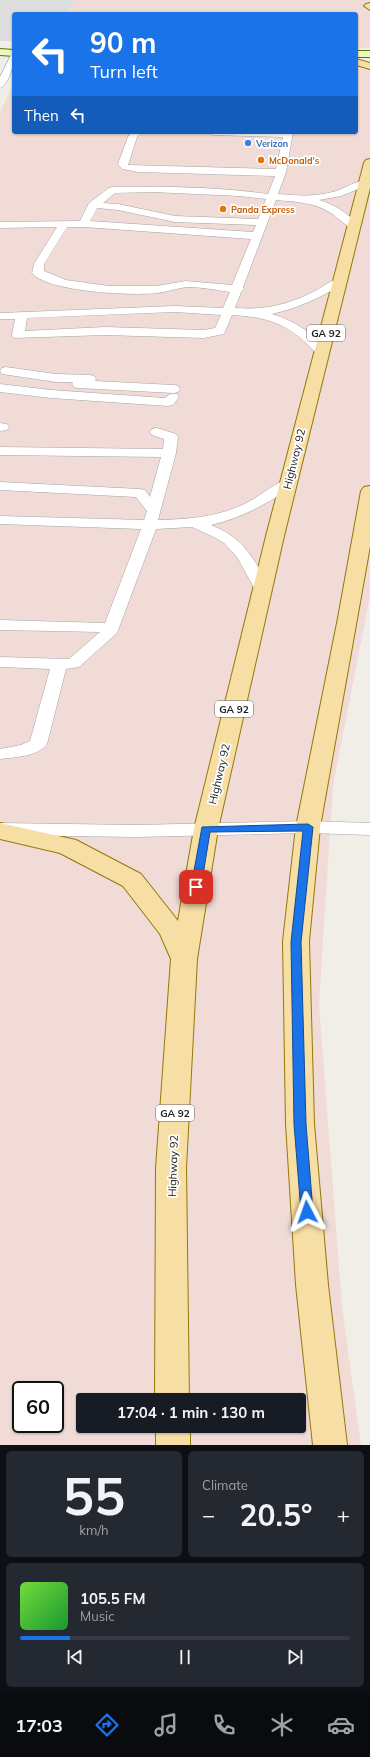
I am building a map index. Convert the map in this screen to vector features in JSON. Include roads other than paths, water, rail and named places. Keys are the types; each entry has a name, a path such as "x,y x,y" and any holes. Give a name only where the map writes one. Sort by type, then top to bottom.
{"main road":[{"path":"363,57 370,66"},
{"name":"Highway 92","path":"172,1393 171,1168 184,959 206,829 288,483 370,163"},
{"path":"330,1445 312,1285 300,1124 296,942 308,827 370,491"},
{"path":"0,830 67,846 132,880 171,930 184,959"},
{"path":"172,1433 173,1445"}],"street":[{"path":"0,47 12,47"},
{"path":"0,52 12,52"}],"lane":[{"path":"0,85 12,61"},
{"path":"135,134 123,164 125,167 138,169 281,172"},
{"path":"22,315 18,335 105,331 204,334 220,331 238,289 281,172 287,134"},
{"path":"303,199 337,194 365,183"},
{"path":"84,224 94,205 112,190 152,189 239,193 303,199 329,206 354,226"},
{"path":"94,205 118,207 175,219 263,222"},
{"path":"64,224 39,264 38,273 48,279 67,284 140,291 185,284 238,289"},
{"path":"0,225 84,224 258,236"},
{"path":"256,313 292,306 316,296 339,282"},
{"path":"0,316 175,309 256,313 282,320 300,330 309,337 322,352"},
{"path":"4,379 172,393 114,409 54,406 27,399 4,379"},
{"path":"0,662 59,665 72,664 109,634 150,525 169,453 171,437 157,432"},
{"path":"0,451 169,453"},
{"path":"0,520 150,525 211,521 244,511 259,504 288,483"},
{"path":"0,486 140,493 153,510"},
{"path":"193,523 223,534 243,552 251,564 262,590"},
{"path":"0,625 111,628"},
{"path":"0,754 25,750 38,744 59,665"},
{"path":"0,830 136,831 308,827 370,829"}],"place":[{"name":"Verizon","path":"248,143"},
{"name":"McDonald's","path":"261,160"},
{"name":"Panda Express","path":"223,209"}]}
